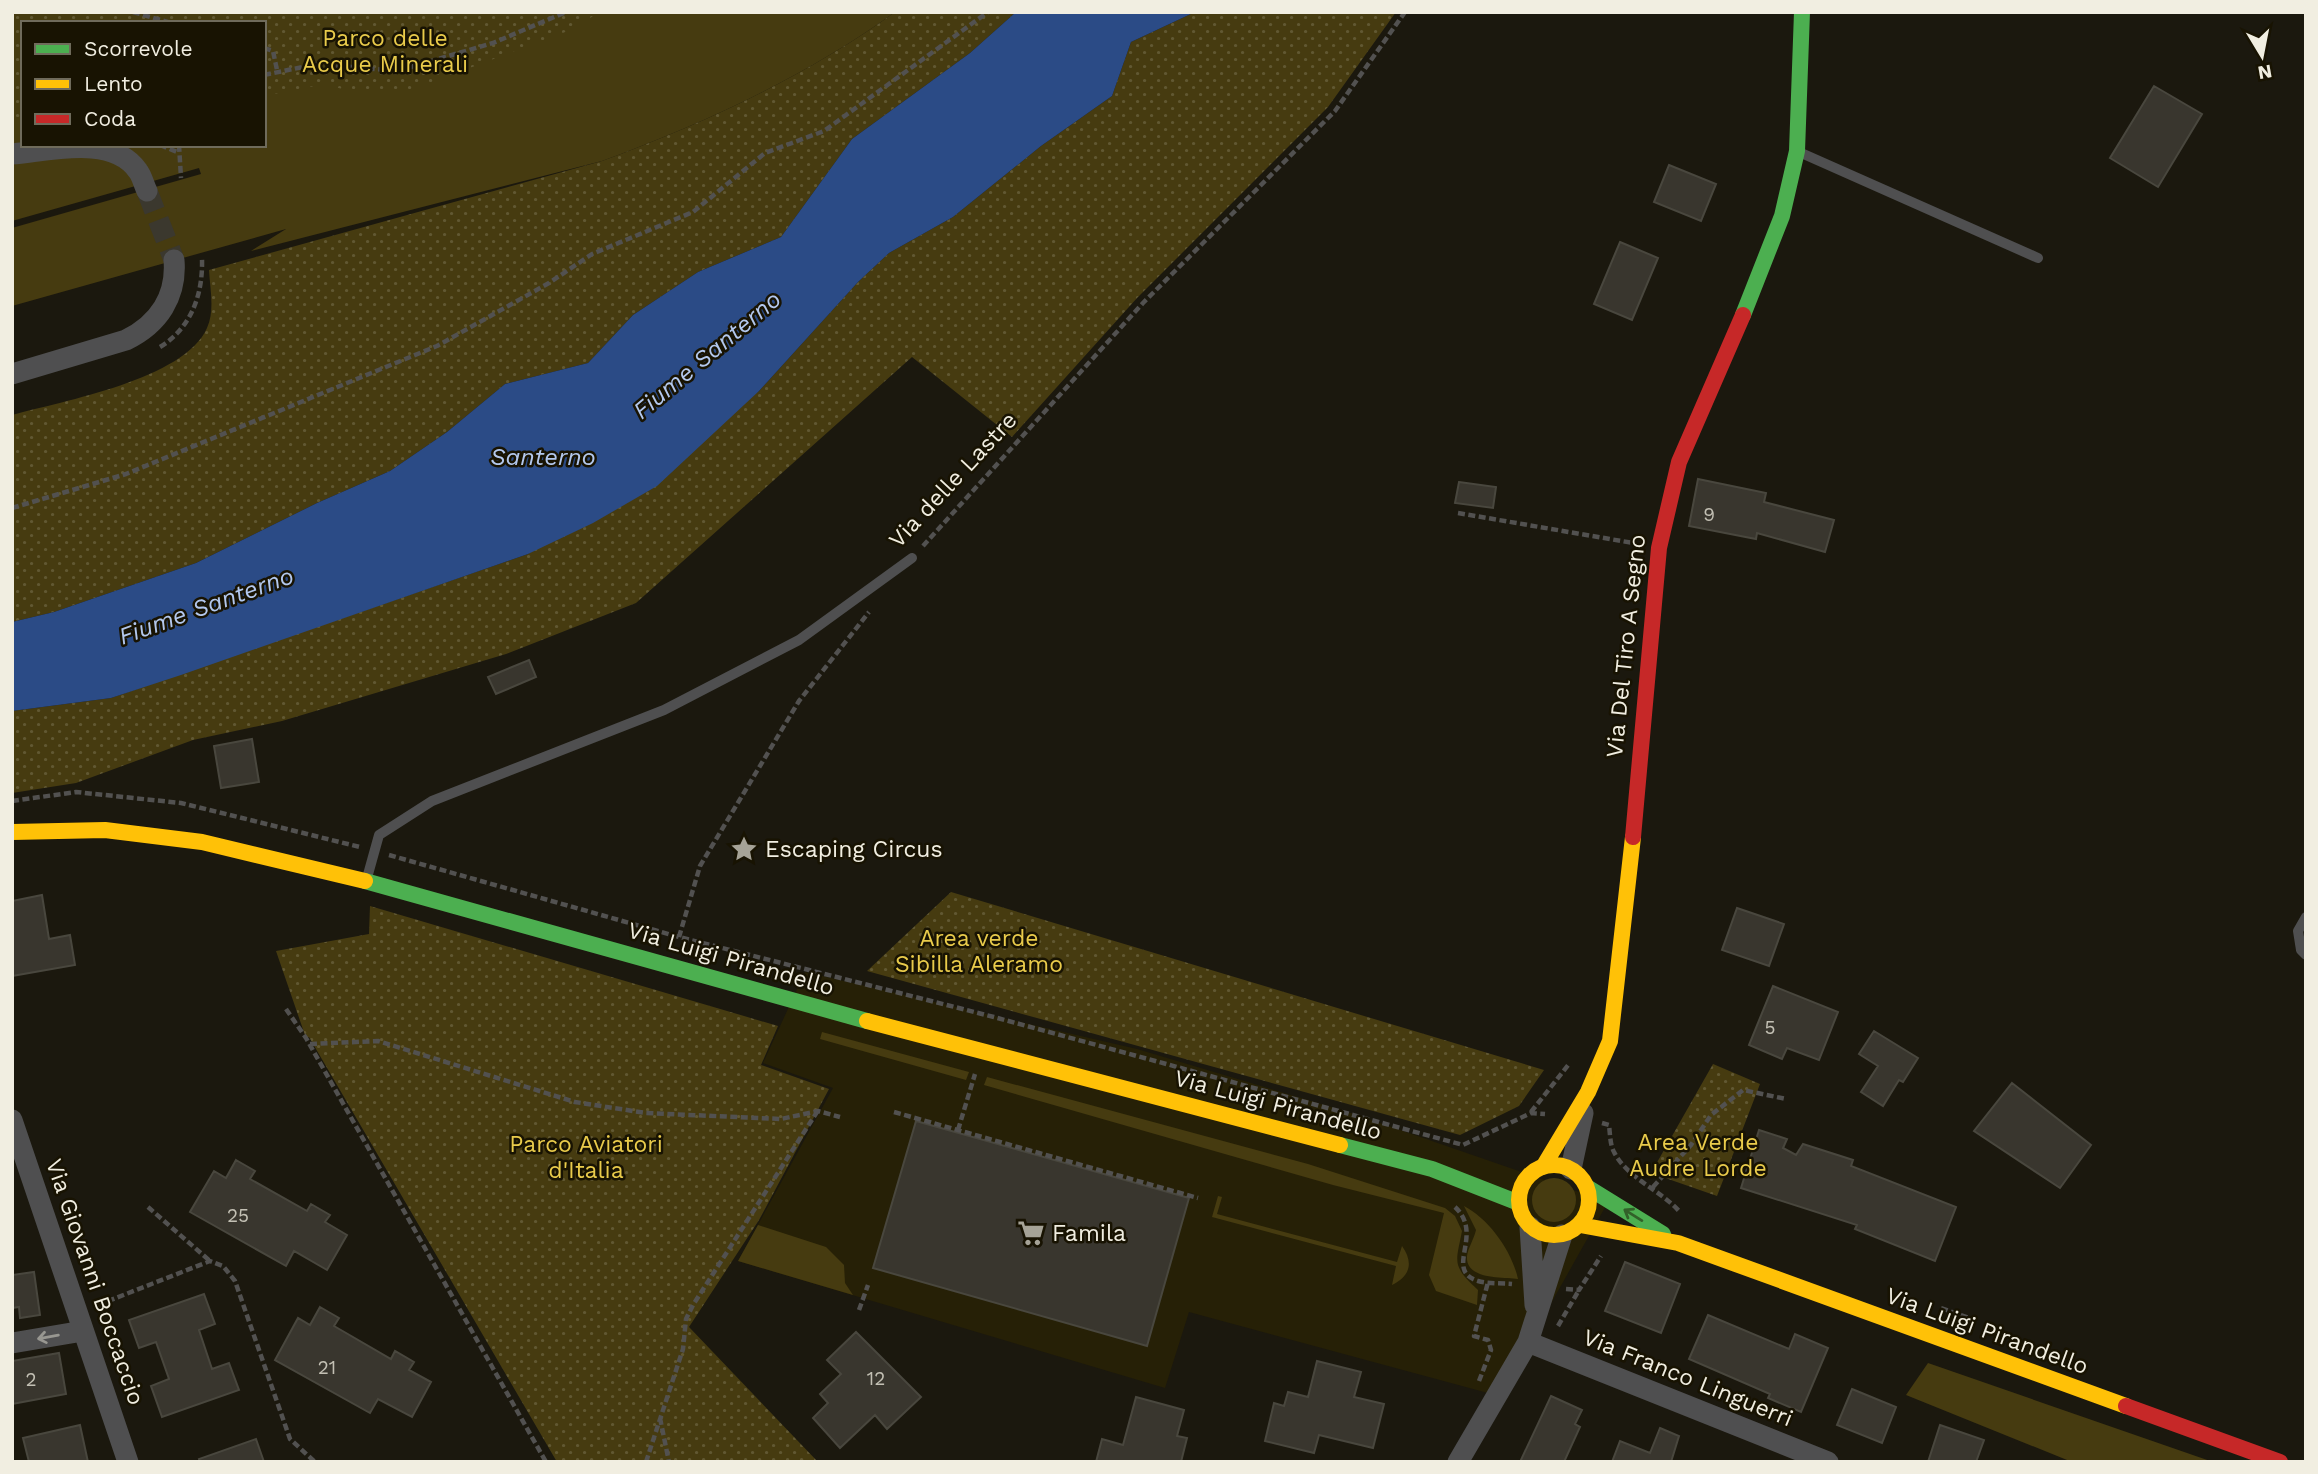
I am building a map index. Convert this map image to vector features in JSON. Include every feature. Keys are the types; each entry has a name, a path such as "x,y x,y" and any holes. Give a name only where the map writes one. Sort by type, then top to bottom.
{"street":[{"name":"Via Del Tiro A Segno","path":"1543,1167 1588,1092 1610,1041 1646,717 1660,548 1679,462 1733,340 1782,216 1797,151 1802,12"},
{"path":"12,154 83,149 114,152 137,170 147,191"},
{"path":"12,374 127,341 142,333 165,306 176,279 174,260"},
{"name":"Via Luigi Pirandello","path":"12,832 136,832 202,842 367,881 812,1006 1432,1169 1519,1203"},
{"name":"Via Del Tiro A Segno","path":"1571,1169 1588,1092"},
{"name":"Via Giovanni Boccaccio","path":"12,1120 128,1462"},
{"path":"1458,1462 1536,1345 1530,1227 1519,1203 1513,1178 1543,1167 1571,1169"},
{"name":"Via Luigi Pirandello","path":"1432,1169 1513,1178"},
{"name":"Via Luigi Pirandello","path":"1571,1169 1587,1187 1678,1243 2280,1462"},
{"path":"1536,1320 1571,1230 1589,1207 1587,1187"},
{"name":"Via Luigi Pirandello","path":"1530,1227 1551,1236 1571,1230 1678,1243"},
{"path":"12,1343 83,1331"},
{"name":"Via Franco Linguerri","path":"1536,1345 1828,1462"}],"lane":[{"path":"1797,151 2038,258"},
{"name":"Via delle Lastre","path":"367,881 379,835 432,801 664,710 799,640 912,558"},
{"path":"2306,917 2298,930 2301,950 2306,955"}],"path":[{"path":"133,12 164,21"},
{"path":"266,74 276,70 317,64 397,71 493,43 566,12"},
{"path":"12,508 126,474 437,346 549,283 592,254 693,212 765,153 824,131 988,12"},
{"name":"Via delle Lastre","path":"912,558 1143,303 1335,111 1405,12"},
{"path":"266,49 274,51 276,70"},
{"path":"165,147 177,152"},
{"path":"178,147 181,178"},
{"path":"1458,513 1660,548"},
{"path":"679,937 701,866 799,701 872,609"},
{"path":"286,1009 310,1044 546,1462"},
{"path":"310,1044 379,1041 575,1102 646,1113 781,1119 818,1111 840,1117"},
{"path":"1652,1187 1691,1145 1711,1115 1744,1090 1786,1099"},
{"path":"646,1462 683,1349 686,1319 818,1111"},
{"path":"894,1112 1198,1198"},
{"path":"1447,1202 1464,1215 1469,1229 1462,1253 1463,1265 1476,1281 1534,1286"},
{"path":"148,1207 211,1261 223,1266 235,1281 290,1438 315,1462"},
{"path":"94,1307 211,1261"},
{"path":"1477,1390 1480,1371 1491,1350 1488,1340 1474,1336 1488,1282"},
{"path":"859,1310 868,1285"},
{"path":"1536,1345 1579,1290"},
{"path":"660,1417 670,1462"}],"shaded area":[{"path":"805,972 1137,1049 1348,1112 1608,1202 1499,1396 1189,1312 1165,1388 738,1261 833,1088 763,1063"}],"green space":[{"path":"12,12 895,12 826,57 753,97 602,161 251,251 286,229 12,306 12,228 201,174 199,168 12,221"},
{"name":"Parco delle Acque Minerali","path":"12,12 600,12 568,31 414,89 349,91 325,84 266,96 266,21 21,21 21,124 12,125"},
{"path":"895,12 1016,12 970,53 852,139 781,237 698,272 633,315 588,363 505,384 447,432 390,471 317,503 196,563 54,612 12,622 12,415 120,385 174,361 194,346 207,328 211,307 209,270 602,161 753,97 826,57"},
{"path":"1195,12 1396,12 1328,107 1137,298 1012,437 912,357 636,603 506,654 282,721 193,740 76,783 12,793 12,711 111,698 528,554 759,391 858,282 889,253 953,217 1041,146 1112,96 1131,42"},
{"name":"Area verde Sibilla Aleramo","path":"951,892 1544,1070 1519,1106 1460,1135 867,971"},
{"name":"Parco Aviatori d'Italia","path":"370,906 778,1026 761,1065 829,1089 759,1220 689,1327 818,1462 557,1462 309,1037 306,1038 276,951 369,934"},
{"path":"822,1032 969,1072 966,1080 820,1039"},
{"name":"Area Verde Audre Lorde","path":"1713,1064 1760,1084 1717,1196 1651,1173"},
{"path":"987,1077 1308,1164 1445,1208 1455,1216 1462,1231 1457,1257 1459,1269 1478,1290 1477,1305 1436,1291 1429,1275 1444,1213 1333,1185 984,1085"},
{"path":"1554,1178 1570,1184 1576,1200 1570,1216 1554,1222 1538,1216 1532,1200 1538,1184"},
{"path":"1218,1196 1222,1197 1217,1214 1397,1262 1402,1246 1408,1258 1408,1268 1403,1278 1392,1285 1396,1266 1212,1217"},
{"path":"1464,1206 1482,1219 1498,1237 1511,1258 1518,1279 1486,1276 1468,1264 1467,1256 1476,1230"},
{"path":"758,1225 826,1247 844,1265 845,1283 853,1295 738,1261"},
{"path":"1928,1363 2213,1462 2072,1462 1906,1395"}],"water":[{"name":"Santerno","path":"1016,12 1195,12 1131,42 1112,96 1041,146 953,217 889,253 858,282 759,391 657,486 593,523 528,554 111,698 12,711 12,622 54,612 196,563 317,503 390,471 447,432 505,384 588,363 633,315 698,272 781,237 852,139 970,53"}],"building":[{"path":"2154,86 2202,114 2158,187 2110,158"},
{"path":"1669,165 1716,184 1701,221 1654,202"},
{"path":"1620,242 1658,258 1632,320 1594,304"},
{"path":"1698,479 1766,493 1764,502 1834,520 1825,552 1757,533 1756,539 1689,526"},
{"path":"1459,482 1496,487 1493,508 1455,503"},
{"path":"529,660 536,677 496,694 488,677"},
{"path":"252,739 259,782 221,788 214,746"},
{"path":"42,895 49,939 70,935 75,965 12,976 12,901"},
{"path":"1737,908 1784,924 1769,966 1722,950"},
{"path":"1773,986 1838,1012 1819,1060 1787,1048 1782,1059 1749,1045"},
{"path":"1874,1031 1918,1058 1903,1082 1899,1080 1883,1106 1861,1092 1878,1066 1859,1054"},
{"path":"2012,1083 2091,1145 2060,1188 1974,1131"},
{"name":"Famila","path":"916,1121 1189,1198 1147,1346 873,1268"},
{"path":"1759,1130 1787,1139 1783,1148 1796,1155 1803,1144 1853,1160 1851,1166 1956,1207 1935,1261 1855,1229 1857,1225 1741,1188"},
{"path":"236,1160 255,1171 250,1179 307,1211 311,1204 330,1215 325,1222 347,1235 327,1270 294,1251 286,1266 190,1212 214,1171 226,1178"},
{"path":"1625,1262 1680,1284 1661,1333 1605,1311"},
{"path":"34,1272 40,1315 20,1318 19,1307 12,1308 12,1275"},
{"path":"204,1294 215,1324 199,1330 212,1369 229,1363 239,1390 162,1417 151,1386 169,1379 156,1342 139,1348 129,1320"},
{"path":"320,1307 339,1318 334,1326 391,1359 395,1351 414,1362 409,1370 431,1382 412,1417 378,1399 370,1413 275,1360 298,1318 310,1325"},
{"path":"1708,1315 1789,1349 1795,1334 1828,1348 1801,1412 1768,1398 1770,1394 1689,1359"},
{"path":"856,1332 921,1397 887,1429 875,1415 840,1448 813,1418 828,1403 820,1394 841,1374 827,1360"},
{"path":"59,1353 66,1394 12,1404 12,1361"},
{"path":"1317,1361 1361,1372 1354,1397 1384,1404 1373,1448 1319,1435 1314,1453 1265,1441 1274,1403 1284,1406 1288,1392 1308,1397"},
{"path":"1852,1389 1896,1407 1882,1443 1837,1425"},
{"path":"1551,1396 1582,1410 1575,1424 1580,1427 1564,1462 1520,1462"},
{"path":"1136,1397 1184,1410 1177,1436 1187,1438 1181,1462 1096,1462 1102,1439 1123,1445"},
{"path":"80,1425 88,1462 29,1462 23,1438"},
{"path":"1940,1425 1984,1440 1976,1462 1928,1462"},
{"path":"1660,1428 1679,1436 1671,1462 1612,1462 1620,1441 1650,1453"},
{"path":"256,1439 264,1462 200,1462 199,1459"}],"tunnel":[{"path":"147,191 174,260"}],"traffic: fast":[{"path":"1743,315 1782,216 1797,151 1802,12"},
{"path":"365,881 867,1021"},
{"path":"1340,1145 1432,1169 1519,1203"},
{"path":"1587,1187 1663,1234"}],"traffic: slow":[{"path":"12,832 105,830 202,842 365,881"},
{"path":"1543,1167 1588,1092 1610,1041 1633,837"},
{"path":"867,1021 1340,1145"},
{"path":"1561,1165 1574,1171 1583,1180 1587,1186 1589,1200 1587,1214 1579,1225 1568,1233 1547,1235 1529,1225 1521,1214 1519,1193 1529,1175 1540,1167 1561,1165"},
{"path":"1580,1225 1678,1243 2126,1406"}],"traffic: jam":[{"path":"1633,837 1659,548 1679,462 1743,315"},
{"path":"2126,1406 2280,1462"}],"place":[{"name":"Escaping Circus","path":"744,849"},
{"name":"Famila","path":"1031,1233"}],"water label":[{"name":"Fiume Santerno","path":"707,355"},
{"name":"Fiume Santerno","path":"206,606"}]}
